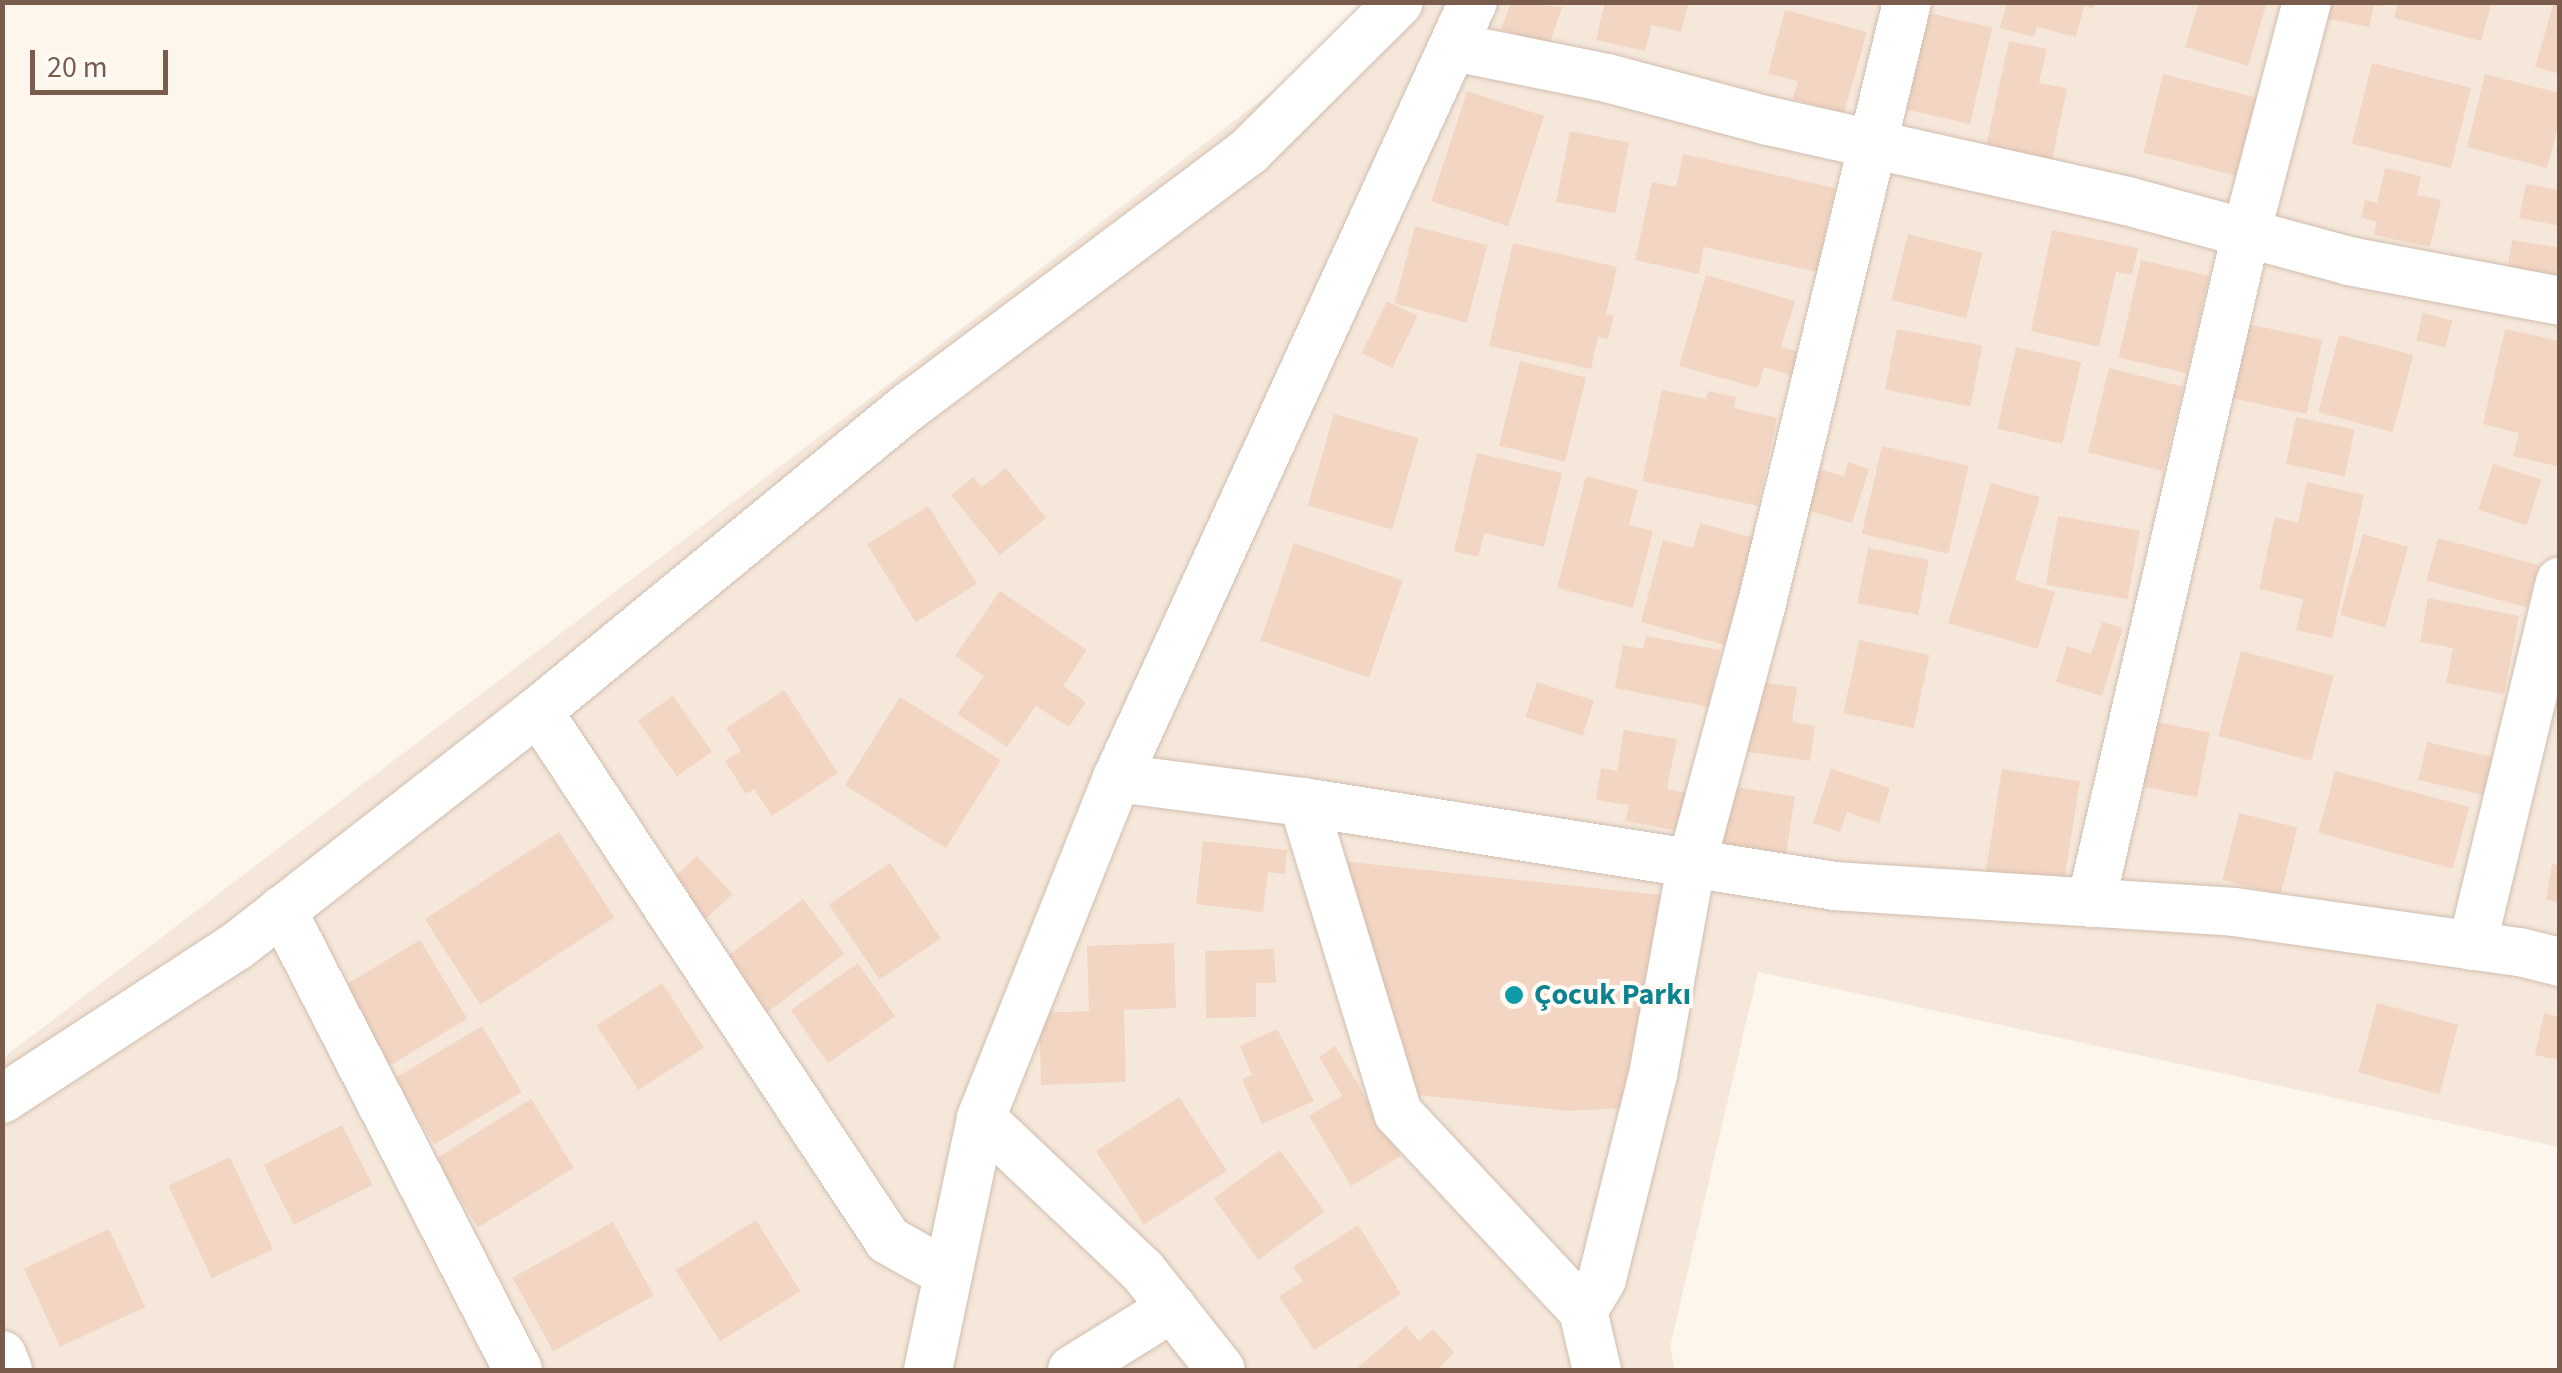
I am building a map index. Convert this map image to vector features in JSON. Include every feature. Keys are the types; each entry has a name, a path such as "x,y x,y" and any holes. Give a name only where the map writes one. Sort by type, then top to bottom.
{"street":[{"path":"2,1099 237,946 538,710 911,404 1249,150 1399,2"},
{"path":"928,1370 981,1118 1117,778 1320,328 1474,2"},
{"path":"1583,1311 1602,1279 1653,1075 1690,866 1761,607 1906,2"},
{"path":"2091,903 2246,234 2308,2"},
{"path":"1454,47 1607,78 2126,202 2349,261 2560,301"},
{"path":"2472,946 2560,581"},
{"path":"538,710 888,1240 948,1274"},
{"path":"1117,778 1303,802 1834,886 2234,912 2560,962"},
{"path":"1303,802 1398,1113 1583,1311 1597,1370"},
{"path":"282,910 518,1370"},
{"path":"981,1118 1142,1270 1221,1370"},
{"path":"1072,1370 1172,1308"},
{"path":"2,1355 8,1370"}],"shaded area":[{"path":"1389,3 2559,3 2559,1147 1758,972 1670,1347 1675,1370 3,1370 3,1058"}],"building":[{"path":"1511,2 1562,7 1549,46 1501,29"},
{"path":"1605,2 1689,2 1681,32 1652,25 1645,51 1596,40"},
{"path":"2007,2 2095,2 2094,8 2084,6 2076,37 2037,27 2034,37 2000,28"},
{"path":"2199,2 2267,2 2248,66 2185,47"},
{"path":"2322,2 2384,2 2383,7 2374,5 2369,27 2319,17"},
{"path":"2398,2 2492,2 2481,41 2394,18"},
{"path":"2554,2 2560,2 2560,74 2535,67"},
{"path":"1785,10 1867,32 1844,113 1793,99 1798,81 1768,74"},
{"path":"1929,13 1992,28 1970,124 1907,109"},
{"path":"2009,41 2047,49 2039,83 2067,88 2052,160 1986,146"},
{"path":"2372,63 2471,88 2451,168 2352,144"},
{"path":"2163,74 2257,97 2238,176 2143,153"},
{"path":"2485,74 2560,93 2560,120 2547,168 2467,147"},
{"path":"1467,91 1544,116 1508,226 1431,201"},
{"path":"1570,131 1629,142 1615,213 1556,202"},
{"path":"1683,154 1835,188 1817,272 1704,247 1699,274 1635,260 1652,182 1676,187"},
{"path":"2385,168 2421,176 2417,195 2441,200 2430,247 2374,235 2377,222 2361,218 2365,200 2377,203"},
{"path":"2526,184 2560,190 2560,226 2519,218"},
{"path":"1415,226 1487,245 1467,323 1394,303"},
{"path":"2052,230 2138,248 2132,275 2116,272 2099,347 2031,331"},
{"path":"1908,234 1983,253 1966,319 1892,300"},
{"path":"2512,240 2560,248 2556,277 2507,270"},
{"path":"1513,243 1617,267 1606,314 1614,315 1608,339 1598,337 1591,369 1489,346"},
{"path":"2141,260 2209,276 2187,373 2119,357"},
{"path":"1706,275 1795,301 1781,347 1799,352 1793,376 1764,367 1758,388 1679,366"},
{"path":"1387,301 1418,316 1392,368 1362,353"},
{"path":"2423,313 2452,320 2445,347 2416,340"},
{"path":"2248,324 2322,340 2307,414 2232,398"},
{"path":"1897,329 1982,346 1971,406 1885,390"},
{"path":"2505,329 2560,341 2560,467 2513,456 2519,433 2483,424"},
{"path":"2339,335 2413,355 2393,432 2318,412"},
{"path":"2016,347 2081,362 2062,444 1997,429"},
{"path":"1520,361 1586,377 1565,462 1499,445"},
{"path":"2109,368 2184,387 2163,471 2088,452"},
{"path":"1662,390 1706,399 1708,391 1736,397 1734,408 1777,418 1758,506 1642,481"},
{"path":"1334,414 1419,438 1392,530 1308,505"},
{"path":"2296,417 2355,429 2345,476 2286,464"},
{"path":"1882,446 1969,466 1948,554 1862,534"},
{"path":"1477,453 1562,473 1544,547 1484,533 1478,557 1454,551"},
{"path":"1848,462 1869,469 1852,523 1802,509 1814,468 1844,476"},
{"path":"2493,464 2542,480 2527,525 2478,510"},
{"path":"1006,468 1046,518 1000,555 951,495 973,477 982,487"},
{"path":"1586,476 1638,490 1629,525 1653,531 1633,608 1557,588"},
{"path":"2307,482 2364,495 2332,638 2296,630 2303,599 2259,589 2275,517 2298,523"},
{"path":"1991,483 2040,497 2015,580 2055,592 2038,649 1948,623"},
{"path":"928,506 977,584 916,622 867,544"},
{"path":"2058,516 2140,530 2128,599 2046,585"},
{"path":"1700,523 1757,539 1728,646 1641,622 1663,540 1693,548"},
{"path":"2363,534 2408,547 2385,628 2340,615"},
{"path":"2438,538 2538,565 2527,607 2427,581"},
{"path":"1294,543 1403,580 1369,678 1260,640"},
{"path":"1868,548 1929,560 1918,615 1857,603"},
{"path":"1000,591 1087,650 1063,686 1086,702 1069,727 1036,706 1007,747 957,714 984,676 955,656"},
{"path":"2428,598 2519,616 2504,694 2446,683 2453,648 2420,642"},
{"path":"2102,622 2123,628 2102,696 2056,682 2067,646 2091,654"},
{"path":"1646,636 1720,650 1709,707 1615,688 1623,645 1643,649"},
{"path":"1859,640 1929,655 1914,728 1843,713"},
{"path":"2241,651 2334,676 2311,761 2218,736"},
{"path":"1753,681 1797,687 1792,722 1815,726 1810,761 1742,751"},
{"path":"1537,682 1594,701 1583,736 1526,717"},
{"path":"784,690 838,773 772,816 754,789 746,794 725,761 741,751 726,728"},
{"path":"673,696 712,752 677,776 638,721"},
{"path":"900,697 1001,760 946,848 845,785"},
{"path":"2141,719 2210,732 2197,797 2128,784"},
{"path":"1624,730 1677,739 1667,789 1687,793 1679,831 1625,821 1629,805 1596,800 1601,768 1617,771"},
{"path":"2427,742 2492,757 2484,795 2418,780"},
{"path":"1831,769 1890,788 1879,823 1847,812 1840,832 1813,823"},
{"path":"2002,769 2080,781 2063,890 1985,878"},
{"path":"2335,771 2469,807 2453,869 2318,833"},
{"path":"1723,785 1795,796 1784,870 1711,858"},
{"path":"2239,813 2297,828 2281,894 2222,880"},
{"path":"559,832 615,918 480,1005 425,919"},
{"path":"1203,841 1287,850 1285,874 1268,872 1263,912 1196,904"},
{"path":"697,856 732,894 705,919 670,881"},
{"name":"Çocuk Parkı","path":"1341,861 1670,896 1620,1108 1568,1111 1410,1094"},
{"path":"890,863 941,938 880,980 829,904"},
{"path":"2552,864 2560,866 2560,902 2546,900"},
{"path":"803,899 845,954 765,1014 724,959"},
{"path":"420,940 467,1019 388,1067 340,988"},
{"path":"1174,943 1176,1008 1124,1010 1126,1082 1041,1085 1039,1013 1089,1011 1087,946"},
{"path":"1274,949 1276,983 1256,983 1256,1017 1206,1018 1205,951"},
{"path":"858,963 895,1016 828,1063 791,1010"},
{"path":"662,983 704,1048 639,1090 597,1025"},
{"path":"2377,1003 2458,1025 2440,1094 2358,1073"},
{"path":"2544,1013 2560,1017 2560,1060 2535,1055"},
{"path":"482,1026 522,1092 434,1145 395,1079"},
{"path":"1277,1029 1314,1101 1262,1124 1242,1079 1252,1075 1240,1046"},
{"path":"1335,1046 1401,1156 1351,1186 1309,1116 1342,1096 1319,1057"},
{"path":"1179,1097 1227,1171 1144,1225 1096,1151"},
{"path":"531,1099 574,1168 478,1228 435,1159"},
{"path":"342,1125 372,1185 294,1225 264,1165"},
{"path":"1280,1150 1325,1211 1258,1260 1214,1198"},
{"path":"230,1157 273,1249 211,1278 168,1186"},
{"path":"756,1220 801,1291 720,1342 675,1270"},
{"path":"613,1222 654,1295 553,1351 512,1278"},
{"path":"1358,1225 1401,1294 1314,1350 1279,1296 1303,1281 1293,1267"},
{"path":"109,1229 145,1307 60,1347 24,1269"},
{"path":"1406,1326 1419,1341 1433,1329 1454,1352 1438,1370 1355,1370"}],"place":[{"name":"Çocuk Parkı","path":"1514,995"}]}
